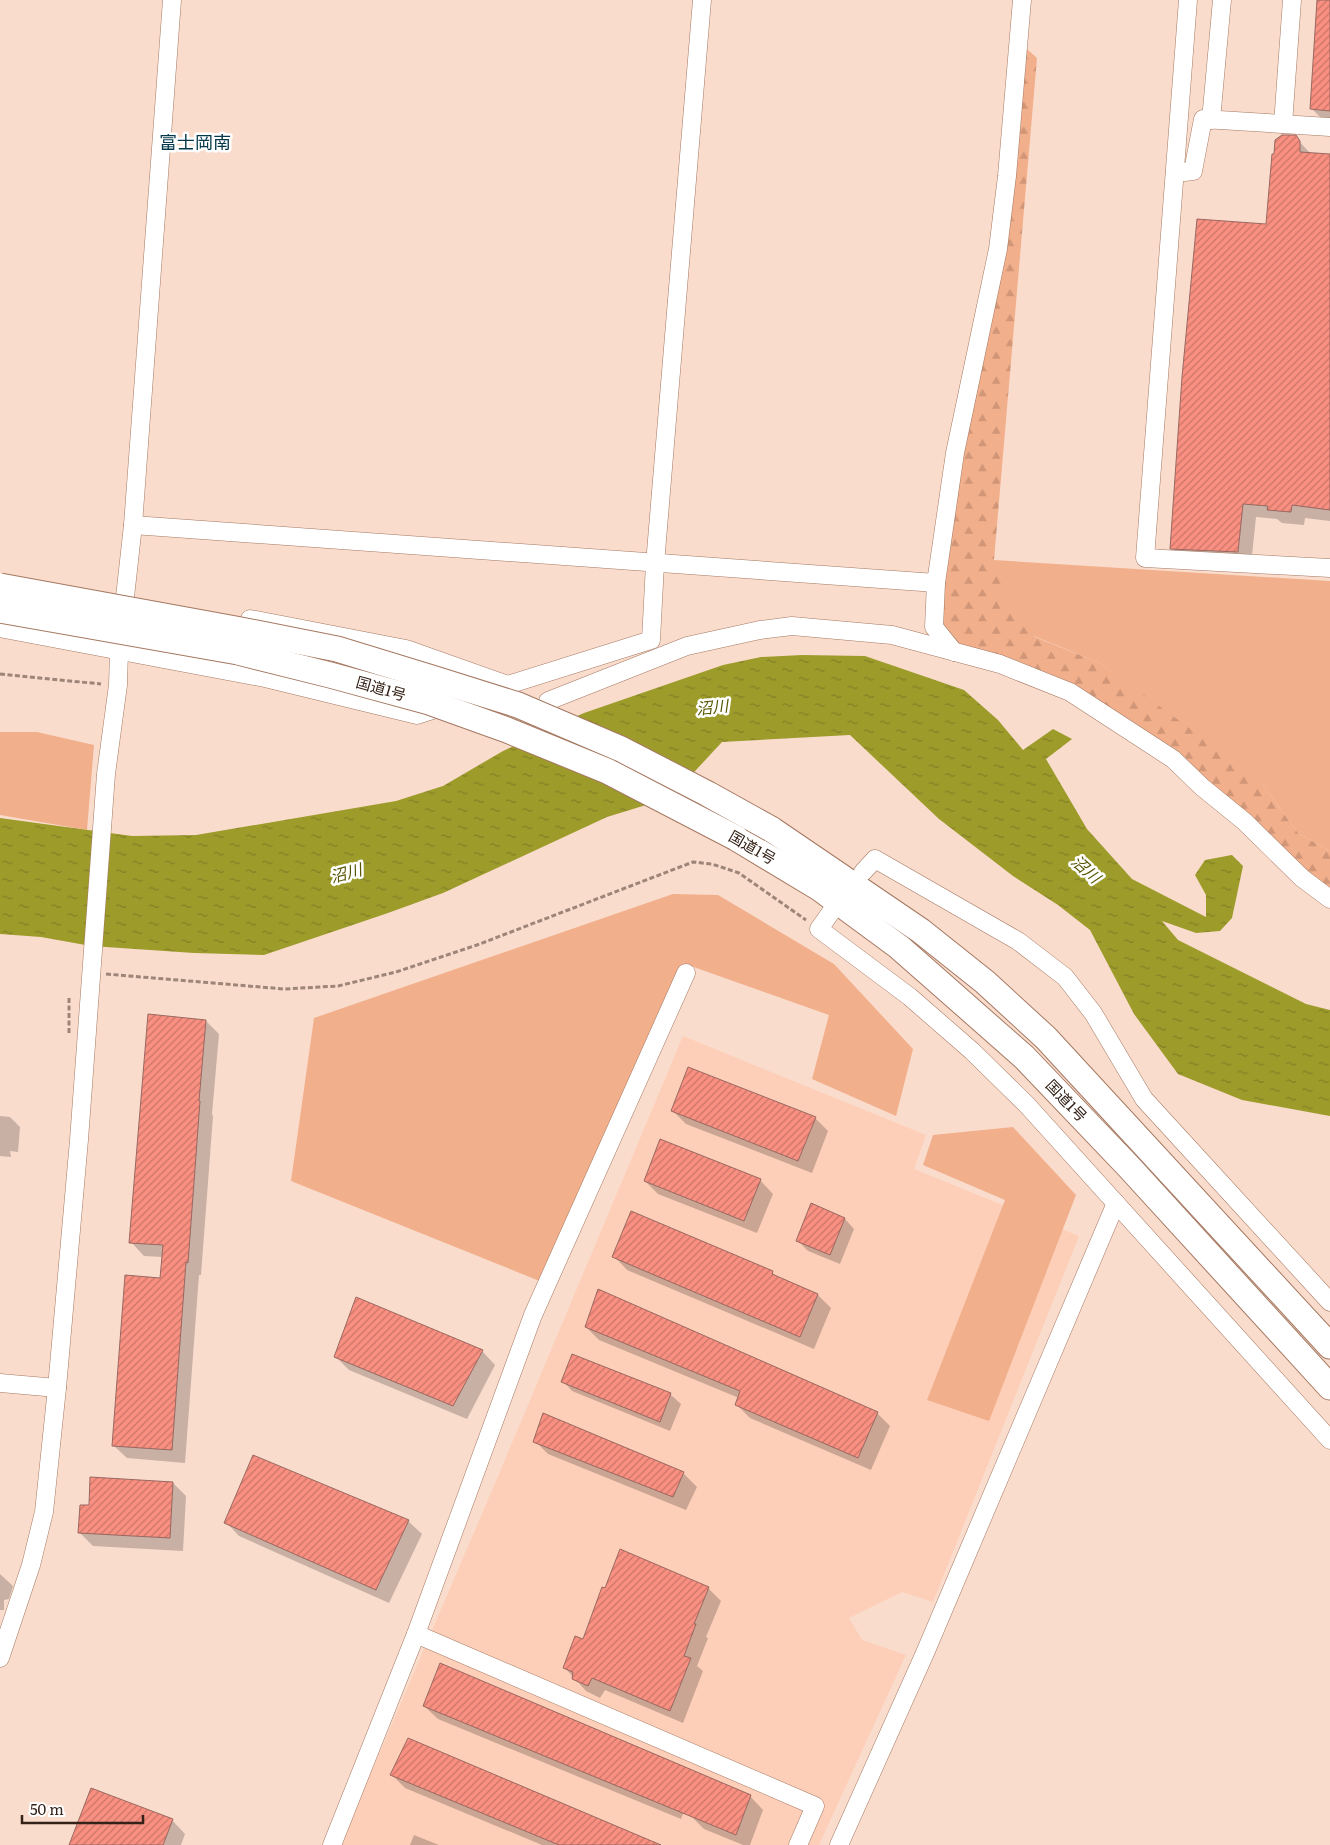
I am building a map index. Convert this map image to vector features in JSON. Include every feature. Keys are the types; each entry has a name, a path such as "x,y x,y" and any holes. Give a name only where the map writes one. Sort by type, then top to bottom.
{"highway":[{"name":"国道1号","path":"0,586 337,649 518,705 621,749 708,794 771,830 922,931 985,982 1052,1045 1330,1346"},
{"name":"国道1号","path":"0,610 238,652 429,702 507,730 607,772 736,838 819,888 899,947 1024,1057 1129,1167 1330,1387"}],"street":[{"path":"0,1658 31,1565 44,1512 57,1388 106,774 118,685 119,651 133,525 172,0"},
{"path":"0,628 265,678 417,715 508,684 651,640 655,564 702,0"},
{"path":"954,652 934,627 936,583 955,453 998,249 1007,176 1022,0"},
{"path":"1188,0 1145,558 1330,568"},
{"path":"1211,120 1222,0"},
{"path":"1283,124 1292,0"},
{"path":"1175,173 1193,171 1203,120 1330,127"},
{"path":"133,525 936,583"},
{"path":"0,574 406,649 508,684"},
{"path":"548,701 686,646 760,630 792,626 892,636 1000,664 1070,692 1173,759 1202,787 1245,822 1302,878 1330,899"},
{"path":"863,872 875,859 1018,942 1065,977 1094,1013 1144,1099 1330,1302"},
{"path":"831,912 819,928 910,997 972,1051 1027,1105 1330,1440"},
{"path":"332,1845 416,1634 533,1316 686,973"},
{"path":"839,1845 926,1653 1116,1204"},
{"path":"0,1383 57,1388"},
{"path":"416,1634 815,1806 798,1845"}],"path":[{"path":"0,674 118,685"},
{"path":"91,969 284,989 338,986 396,972 477,945 693,862 712,864 739,874 819,928"}],"shaded area":[{"path":"683,1036 926,1135 914,1169 1079,1236 933,1602 902,1592 849,1618 862,1640 906,1655 819,1845 340,1845 499,1474"}],"green space":[{"path":"1019,42 1037,58 994,560 1014,618 1035,637 1100,663 1258,778 1298,833 1330,851 1330,895 1152,740 1064,690 954,652 935,620"},
{"path":"994,560 1330,581 1330,851 1298,833 1263,785 1100,663 1009,626"},
{"path":"0,732 37,732 94,745 87,830 0,815"},
{"path":"673,894 718,895 834,964 913,1049 896,1116 812,1079 829,1015 688,965 547,1284 291,1181 314,1018"},
{"path":"1013,1127 1076,1195 989,1421 927,1400 1005,1200 923,1165 933,1135"}],"water":[{"name":"沼川","path":"802,655 865,656 964,690 998,720 1023,750 1053,729 1072,739 1046,759 1087,829 1132,879 1206,917 1206,895 1195,875 1205,860 1232,855 1243,866 1232,918 1220,931 1196,933 1162,921 1178,940 1306,1004 1330,1010 1330,1116 1242,1100 1178,1074 1134,1014 1090,930 1058,905 1013,876 939,819 850,735 722,742 684,783 685,793 607,817 443,893 264,955 194,953 91,946 41,937 0,934 0,818 132,836 196,835 396,801 443,786 503,751 584,713 723,665 761,657"}],"building":[{"path":"1317,0 1330,0 1330,111 1310,109"},
{"path":"1282,135 1296,135 1300,141 1300,152 1330,154 1330,510 1292,505 1291,512 1267,510 1268,506 1243,504 1238,552 1170,549 1182,377 1197,219 1266,224 1272,154 1274,154 1275,140"},
{"path":"148,1014 206,1020 172,1450 112,1446 125,1275 160,1278 163,1245 129,1243"},
{"path":"688,1067 816,1117 798,1161 671,1111"},
{"path":"660,1139 761,1179 744,1221 644,1181"},
{"path":"811,1203 845,1218 830,1255 796,1241"},
{"path":"631,1211 773,1271 772,1274 818,1294 800,1337 612,1257"},
{"path":"598,1289 878,1412 858,1458 735,1405 740,1391 585,1327"},
{"path":"356,1297 483,1350 453,1406 334,1357"},
{"path":"572,1354 671,1393 660,1422 561,1382"},
{"path":"543,1413 684,1472 673,1497 533,1442"},
{"path":"253,1455 409,1520 376,1590 224,1523"},
{"path":"90,1477 173,1482 170,1538 78,1533 80,1505 89,1505"},
{"path":"620,1549 709,1587 684,1656 691,1658 670,1711 592,1678 588,1686 572,1679 573,1672 563,1668 575,1636 583,1639 602,1587 605,1588"},
{"path":"440,1663 751,1795 736,1835 423,1706"},
{"path":"408,1738 661,1845 559,1845 390,1775"},
{"path":"91,1788 173,1819 163,1845 69,1845"}],"district":[{"name":"富士岡南","path":"195,143"}]}
